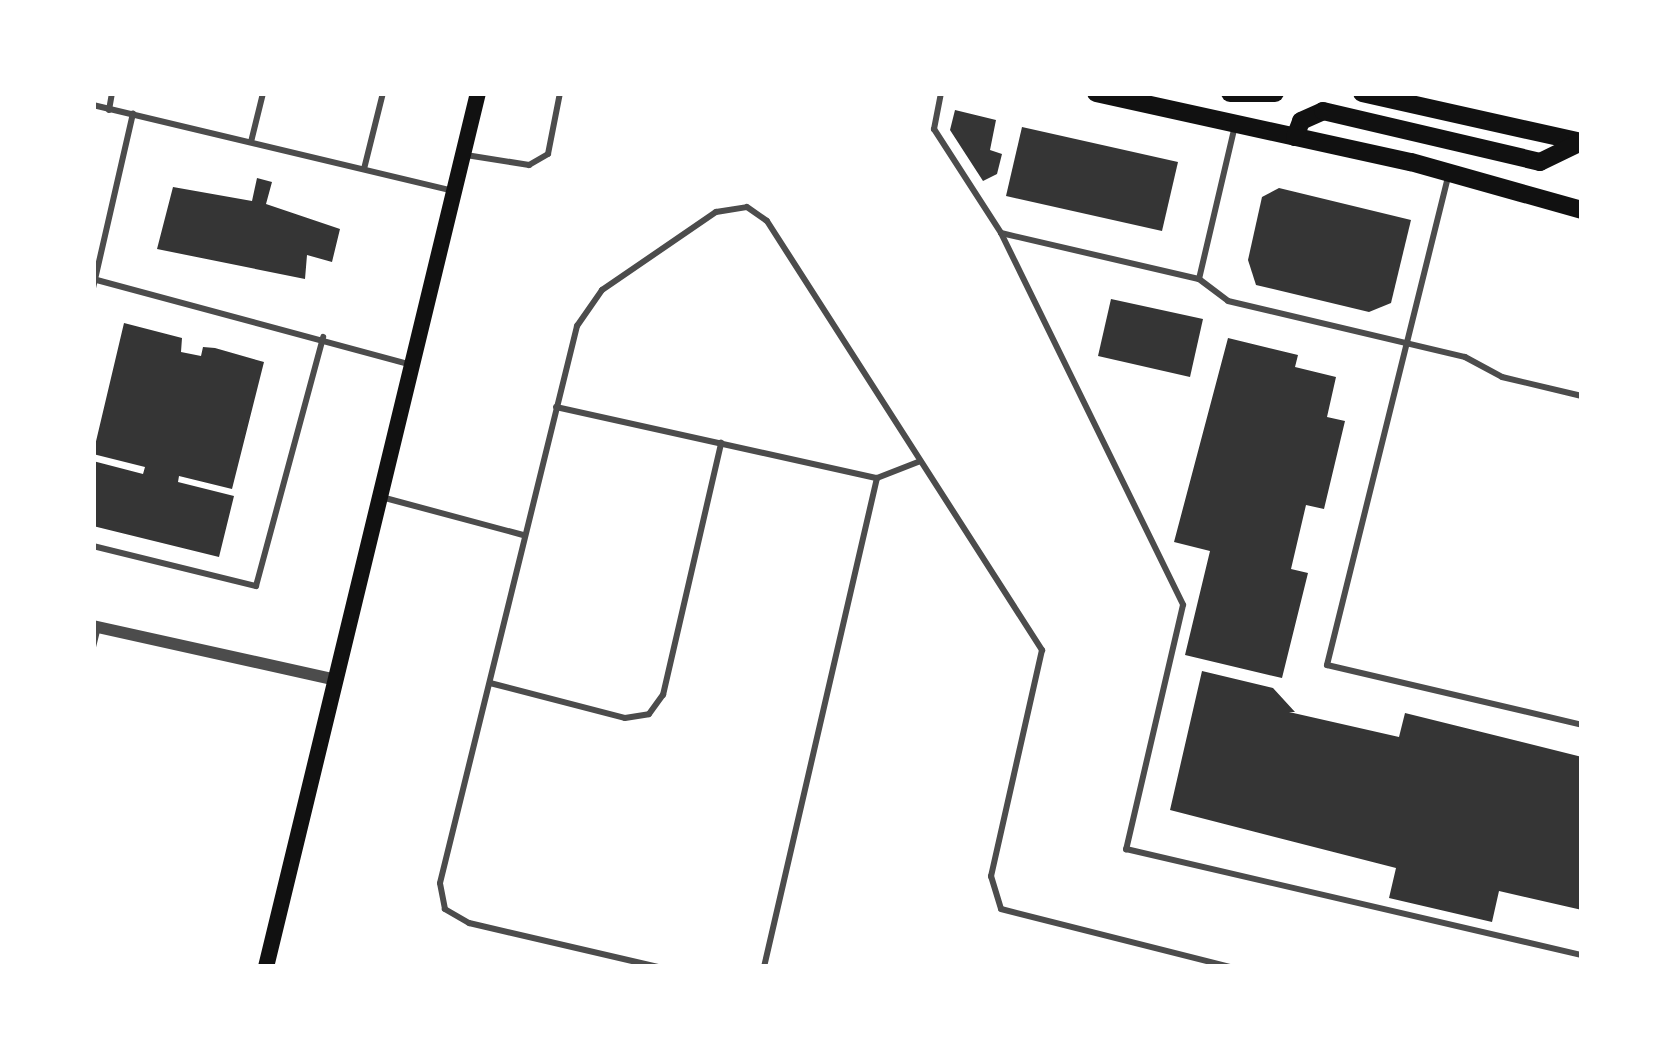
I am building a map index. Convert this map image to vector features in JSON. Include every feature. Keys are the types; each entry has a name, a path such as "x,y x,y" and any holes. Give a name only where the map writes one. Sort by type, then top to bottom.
{"main road":[{"path":"266,967 478,93"},
{"path":"1096,93 1449,172 1582,210"},
{"path":"1230,93 1275,93"},
{"path":"1362,93 1581,140"},
{"path":"1295,137 1301,121 1323,111 1540,162 1581,140"}],"street":[{"path":"96,626 338,680"}],"lane":[{"path":"109,110 112,93"},
{"path":"251,142 263,93"},
{"path":"364,169 383,93"},
{"path":"463,154 529,165 548,154 559,93"},
{"path":"941,93 934,129 1000,233 1183,605 1126,849 1582,955"},
{"path":"93,105 454,191"},
{"path":"133,114 94,282 323,337 413,365"},
{"path":"1199,278 1236,122"},
{"path":"1449,172 1327,665 1582,725"},
{"path":"658,967 470,923 446,909 440,884 577,326 602,290 716,212 747,207 767,221 1042,650 991,875 1001,909 1230,967"},
{"path":"1000,233 1199,278 1228,301 1407,343 1582,396"},
{"path":"93,546 256,586 323,337"},
{"path":"556,407 877,478 918,462"},
{"path":"490,683 625,718 649,714 663,694 721,443"},
{"path":"764,967 877,478"},
{"path":"381,497 524,536"},
{"path":"93,647 96,626"}],"building":[{"path":"955,110 996,120 990,150 1002,154 997,174 983,181 950,130"},
{"path":"1022,127 1178,162 1162,231 1006,196"},
{"path":"257,178 272,182 266,204 340,229 332,262 307,255 305,279 157,249 173,187 252,201"},
{"path":"1279,188 1411,220 1391,303 1369,312 1256,285 1248,260 1262,197"},
{"path":"1111,299 1203,319 1190,377 1098,356"},
{"path":"124,323 182,338 181,352 201,356 203,347 215,348 264,362 232,489 179,476 178,482 234,496 219,557 93,526 93,461 143,474 145,467 93,454"},
{"path":"1228,338 1298,355 1295,367 1336,377 1327,417 1345,421 1324,509 1306,505 1291,569 1308,573 1282,678 1185,655 1210,551 1174,542"},
{"path":"1202,671 1273,688 1295,712 1289,712 1399,737 1405,713 1582,757 1582,910 1499,891 1492,922 1389,898 1396,868 1170,810"}]}
